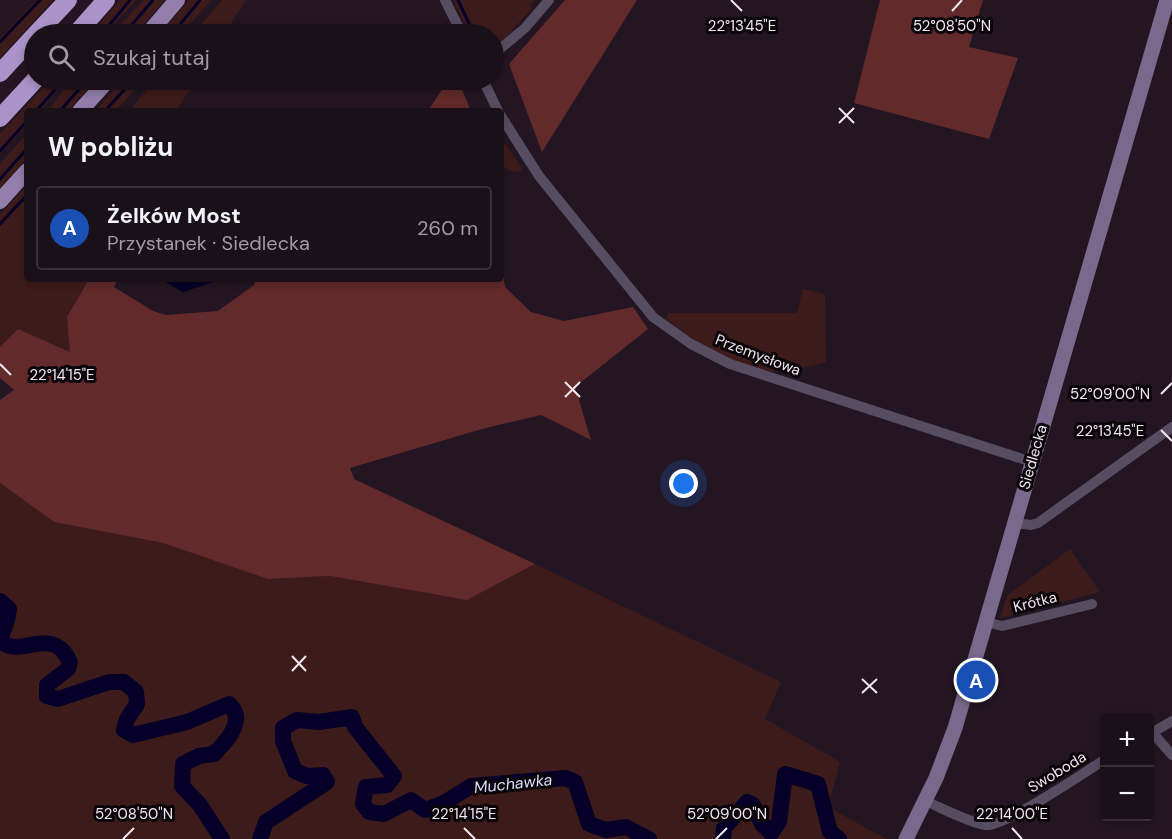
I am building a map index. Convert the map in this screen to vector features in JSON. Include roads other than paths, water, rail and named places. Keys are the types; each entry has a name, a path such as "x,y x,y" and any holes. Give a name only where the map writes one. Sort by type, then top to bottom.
{"highway":[{"path":"45,24 68,0"},
{"path":"85,24 106,0"},
{"path":"0,73 24,47"},
{"path":"0,118 26,90"}],"main road":[{"path":"156,24 177,0"},
{"name":"Siedlecka","path":"906,839 925,801 955,728 1167,0"},
{"path":"83,108 99,90"},
{"path":"0,201 24,174"}],"street":[{"path":"445,0 457,24"},
{"path":"504,46 525,28 549,0"},
{"path":"488,90 497,108"},
{"name":"Przemysłowa","path":"504,121 539,176 614,271 653,317 691,344 730,364 1032,462"},
{"path":"1014,523 1031,525 1038,523 1172,427"},
{"name":"Krótka","path":"986,622 1002,626 1092,604"},
{"path":"1154,731 1172,721"},
{"path":"1154,736 1172,754"},
{"name":"Swoboda","path":"925,801 980,824 995,825 1100,762"}],"waterway":[{"path":"0,42 40,0"},
{"path":"110,24 130,0"},
{"path":"133,24 153,0"},
{"path":"180,24 200,0"},
{"path":"458,0 469,24"},
{"path":"39,108 55,90"},
{"path":"63,108 78,90"},
{"path":"108,108 124,90"},
{"path":"0,151 24,124"},
{"path":"0,179 24,152"},
{"path":"0,224 24,198"},
{"name":"Muchawka","path":"0,601 9,609 0,640"},
{"name":"Muchawka","path":"0,640 13,647 47,643 63,651 70,662 68,669 47,685 47,696 58,699 109,682 124,682 136,692 137,704 127,719 124,730 133,735 187,722 229,704 236,717 229,737 214,754 199,756 183,764 182,786 200,805 222,839"},
{"name":"Muchawka","path":"260,839 266,822 327,782 323,775 307,776 295,771 283,741 283,728 297,720 319,722 352,717 355,727 394,776 387,785 366,787 363,804 369,812 384,814 411,800 425,810 444,803 471,786 565,778 575,782 589,824 606,830 626,827 649,839"},
{"name":"Muchawka","path":"723,839 724,828 747,802 753,805 762,824 771,833 779,822 785,774 818,784 830,832 839,839"}],"place":[{"name":"Żelków Most","path":"976,680"}]}
